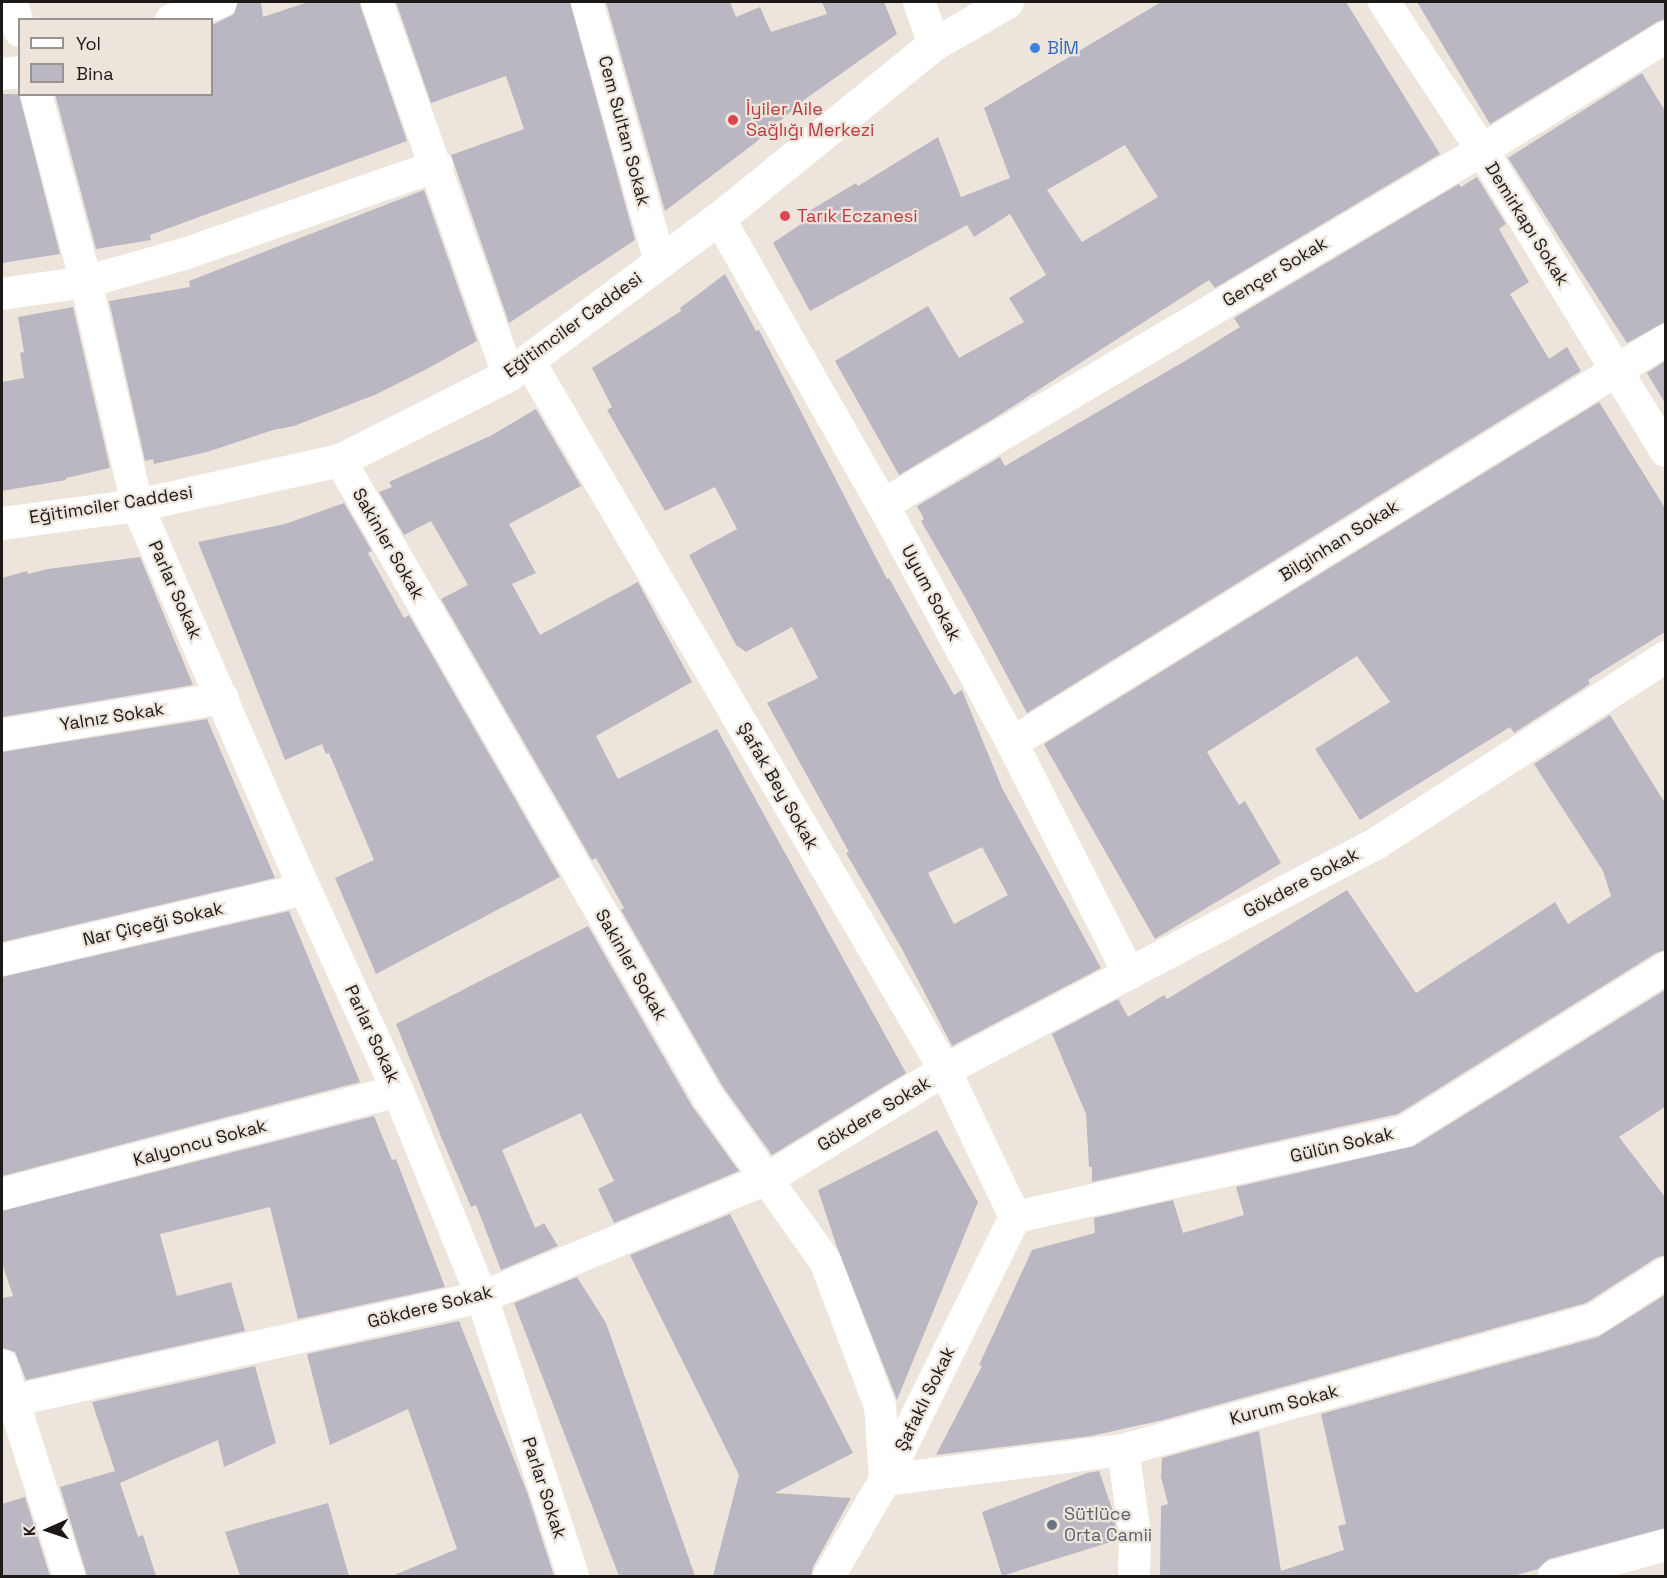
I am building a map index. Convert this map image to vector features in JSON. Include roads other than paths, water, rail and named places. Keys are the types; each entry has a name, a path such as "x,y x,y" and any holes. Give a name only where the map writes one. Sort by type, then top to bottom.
{"street":[{"path":"12,2 18,24"},
{"path":"177,18 221,2"},
{"name":"Şafak Bey Sokak","path":"377,2 437,166 519,368 945,1070 1015,1217"},
{"name":"Cem Sultan Sokak","path":"587,2 660,261"},
{"path":"919,2 934,44"},
{"name":"Eğitimciler Caddesi","path":"2,522 137,505 340,460 519,368 719,219 934,44 1007,2"},
{"name":"Demirkapı Sokak","path":"1384,2 1482,150 1665,451"},
{"name":"Gençer Sokak","path":"883,505 1482,150 1665,37"},
{"path":"2,74 18,72"},
{"name":"Parlar Sokak","path":"37,96 86,282 137,505 305,889 398,1091 482,1297 573,1576"},
{"path":"2,294 86,282 187,253 437,166"},
{"name":"Uyum Sokak","path":"719,219 883,505 1012,743 1130,974"},
{"name":"Bilginhan Sokak","path":"1012,743 1665,340"},
{"name":"Sakinler Sokak","path":"340,460 708,1097 825,1262 880,1406 885,1480"},
{"name":"Gökdere Sokak","path":"12,1401 482,1297 767,1179 945,1070 1377,843 1665,657"},
{"name":"Yalnız Sokak","path":"2,735 223,698"},
{"name":"Nar Çiçeği Sokak","path":"2,960 305,889"},
{"name":"Gülün Sokak","path":"1015,1217 1405,1131 1665,969"},
{"name":"Kalyoncu Sokak","path":"2,1194 398,1091"},
{"name":"Şafaklı Sokak","path":"829,1576 885,1480 1015,1217"},
{"name":"Kurum Sokak","path":"885,1480 1123,1450 1593,1320 1665,1274"},
{"path":"2,1365 69,1576"},
{"path":"1123,1450 1135,1534 1134,1576"},
{"path":"1554,1576 1665,1545"}],"place":[{"name":"BİM","path":"1035,48"},
{"name":"İyiler Aile Sağlığı Merkezi","path":"733,120"},
{"name":"Tarık Eczanesi","path":"785,216"},
{"name":"Sütlüce Orta Camii","path":"1052,1525"}]}
